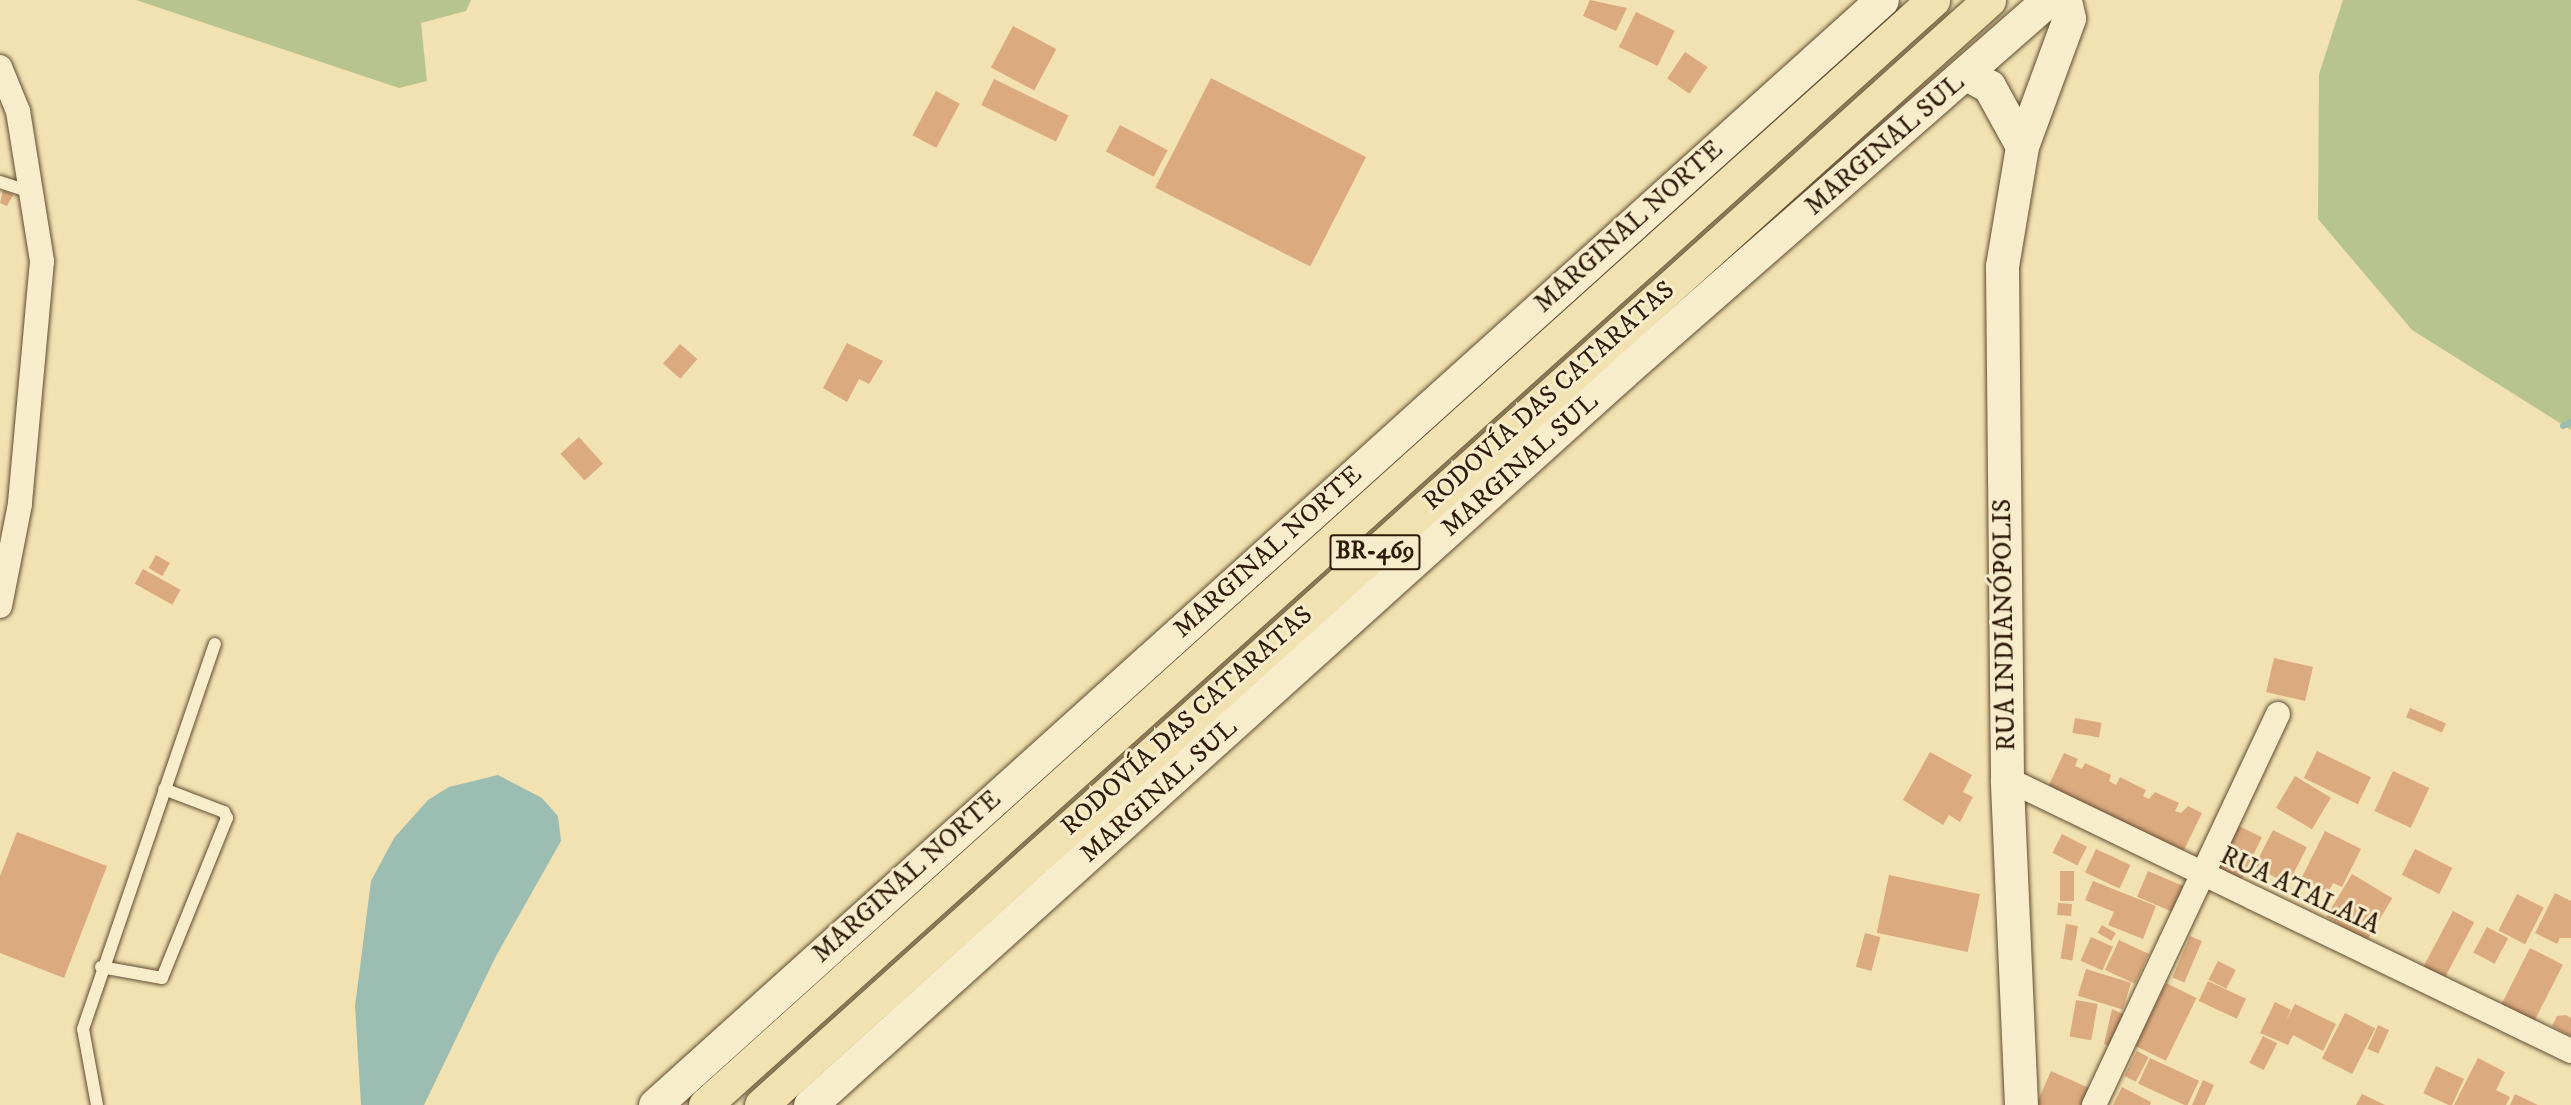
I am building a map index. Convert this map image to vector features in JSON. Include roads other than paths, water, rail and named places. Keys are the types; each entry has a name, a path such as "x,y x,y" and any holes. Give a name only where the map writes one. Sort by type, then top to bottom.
{"highway":[{"path":"1893,37 1919,0"},
{"name":"RODOVÍA DAS CATARATAS","path":"705,1105 1933,0"},
{"name":"RODOVÍA DAS CATARATAS","path":"761,1105 1989,0"}],"street":[{"name":"MARGINAL NORTE","path":"655,1105 1882,0"},
{"name":"MARGINAL SUL","path":"810,1105 1622,373 2048,0"},
{"name":"RUA INDIANÓPOLIS","path":"2021,1105 2007,779 2002,266 2022,146 2069,18 2065,0"},
{"path":"0,67 18,111 42,261 10,503 0,606"},
{"path":"1966,74 1989,86 2022,146"},
{"path":"2094,1105 2199,875 2278,714"},
{"name":"RUA ATALAIA","path":"2007,779 2199,875 2571,1051"}],"lane":[{"path":"0,182 31,192"},
{"path":"97,1105 83,1029 101,967 215,644"},
{"path":"101,967 162,978 227,818 224,812 164,789"}],"water":[{"path":"498,775 542,798 558,816 561,841 496,956 424,1105 361,1105 355,1006 371,881 394,838 428,800 449,787"}],"waterway":[{"path":"2563,426 2571,422"}]}
